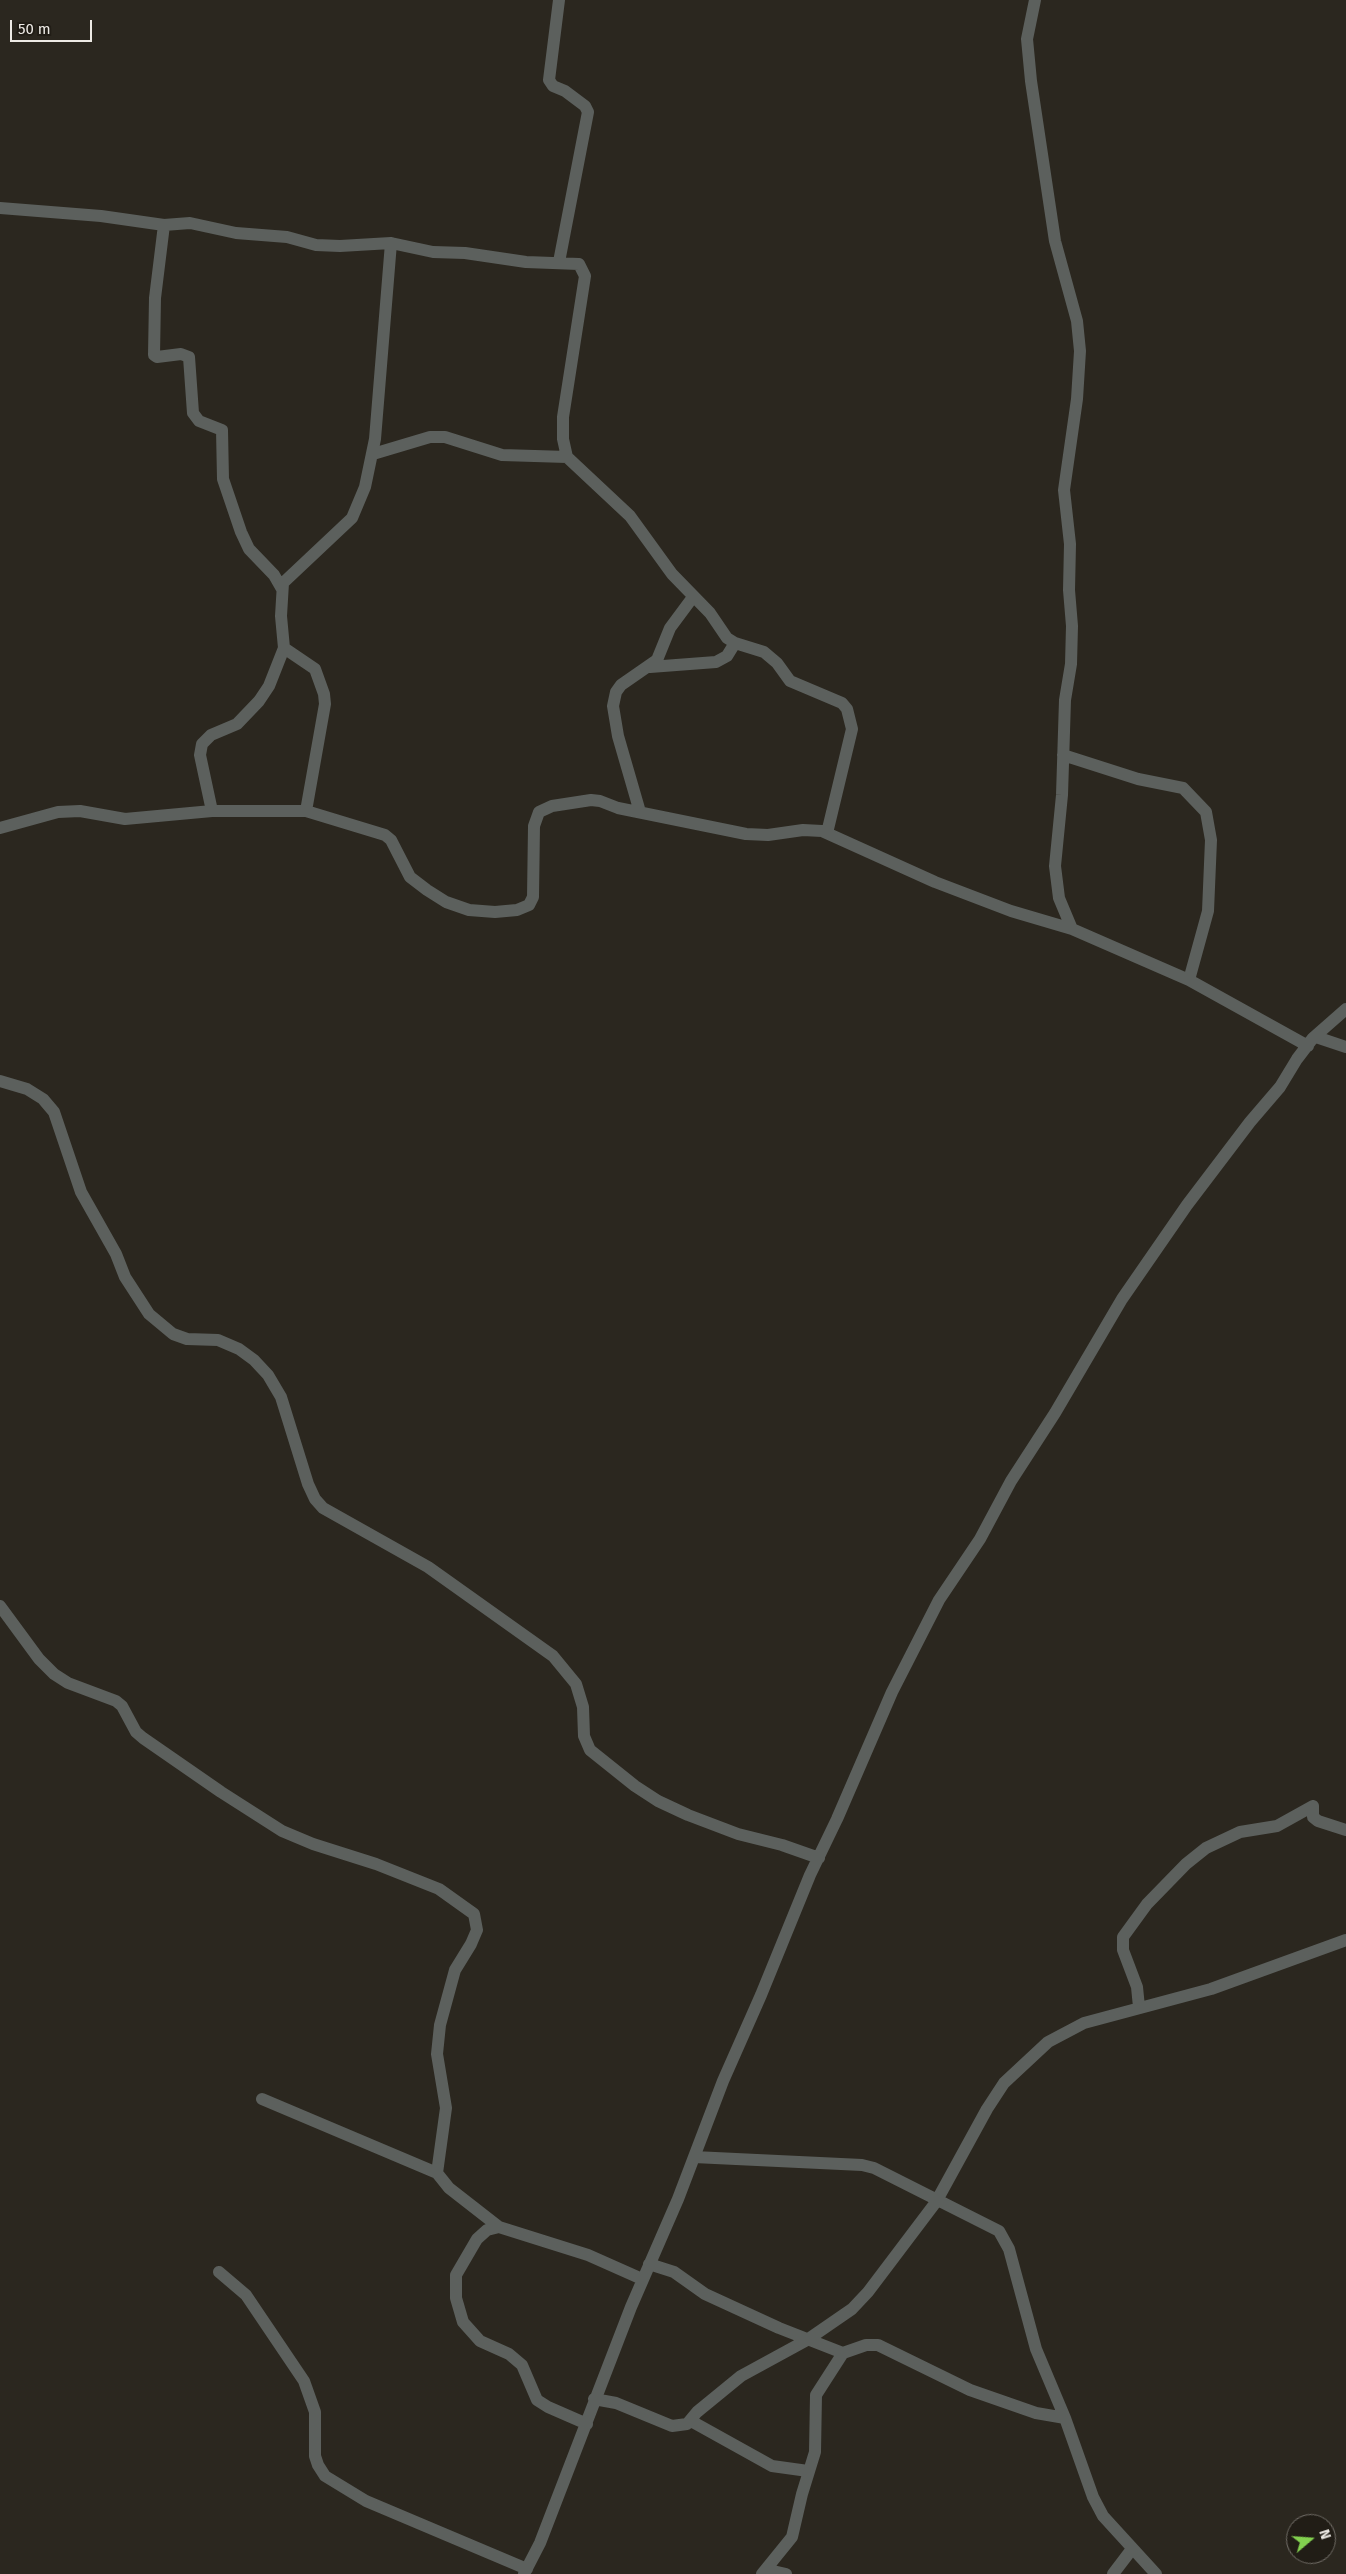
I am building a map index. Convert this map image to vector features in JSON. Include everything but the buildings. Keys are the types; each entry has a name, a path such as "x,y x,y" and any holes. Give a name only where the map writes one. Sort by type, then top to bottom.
{"street":[{"path":"558,262 588,112 584,106 565,91 553,86 549,80 559,0"},
{"path":"1035,0 1027,39 1030,81 1055,241 1077,321 1080,351 1078,390 1064,490 1070,544 1069,590 1072,626 1062,795 1055,866 1059,898 1072,929"},
{"path":"0,208 102,216 164,225 190,223 236,233 286,237 316,245 340,246 391,243 433,252 465,253 526,262 580,264 585,276 563,417 563,439 567,457 630,516 672,574 710,613 720,631 735,643 764,652 777,663 790,681 842,703 846,709 852,729 827,833"},
{"path":"164,225 155,298 154,354 157,357 181,354 189,357 193,413 199,421 222,430 223,479 241,532 249,549 274,574 282,589 284,648 269,686 259,701 237,724 212,735 202,744 200,755 212,811"},
{"path":"282,589 287,578 352,518 365,487 373,454 391,243"},
{"path":"373,454 430,437 445,437 502,455 567,457"},
{"path":"640,812 618,736 613,706 616,692 621,685 650,667 662,653 670,628 693,596"},
{"path":"650,667 716,662 727,656 735,643"},
{"path":"284,648 315,669 324,694 325,704 306,811"},
{"path":"1063,755 1138,779 1183,788 1206,812 1211,840 1208,911 1189,980"},
{"path":"0,828 58,812 80,810 125,819 212,811 306,811 385,834 391,840 410,877 427,890 446,902 470,910 495,912 518,910 529,905 533,897 532,847 534,826 539,812 552,806 591,800 746,834 768,835 803,830 827,833 892,865 1011,912 1072,929 1189,980 1312,1041 1346,1047"},
{"path":"219,2272 246,2295 304,2381 315,2412 315,2456 325,2476 366,2501 525,2571 540,2543 562,2483 587,2424 594,2400 642,2279 663,2236 723,2081 892,1692 939,1600 980,1539 1011,1482 1055,1413 1122,1299 1187,1205 1250,1122 1280,1087 1312,1041 1346,1009"},
{"path":"0,1082 28,1089 43,1099 54,1112 81,1192 116,1254 125,1277 148,1314 173,1334 186,1338 218,1340 239,1349 254,1360 268,1375 281,1397 308,1484 315,1499 323,1508 428,1567 553,1656 576,1684 584,1708 584,1736 590,1750 635,1786 658,1801 688,1815 738,1834 782,1845 819,1858"},
{"path":"0,1606 39,1658 54,1674 68,1683 116,1701 122,1706 136,1732 221,1792 282,1831 313,1844 376,1864 439,1889 474,1914 477,1930 455,1970 440,2025 437,2054 446,2108 437,2173"},
{"path":"1139,2007 1135,1980 1124,1950 1122,1938 1147,1904 1186,1864 1223,1838 1262,1827 1278,1826 1313,1806 1313,1817 1318,1821 1346,1830"},
{"path":"594,2400 616,2403 672,2426 682,2426 691,2421 697,2412 741,2376 807,2340 857,2303 936,2202 1004,2083 1048,2042 1084,2023 1211,1989 1346,1940"},
{"path":"262,2100 437,2173 449,2188 500,2227 588,2256 642,2279"},
{"path":"694,2157 862,2165 999,2232 1004,2238 1036,2349 1065,2418 1093,2497 1103,2516 1156,2574"},
{"path":"922,2193 945,2184"},
{"path":"500,2227 488,2230 477,2239 456,2275 456,2298 463,2322 480,2341 508,2354 522,2365 537,2400 548,2407 587,2424"},
{"path":"649,2264 674,2272 706,2294 807,2340 843,2353"},
{"path":"762,2574 792,2537 808,2471 815,2452 816,2394 843,2353 866,2345 878,2344 940,2376 979,2393 1036,2413 1065,2418"},
{"path":"691,2421 772,2466 808,2471"},
{"path":"1113,2574 1132,2549"},
{"path":"762,2574 773,2571 786,2574"}]}
